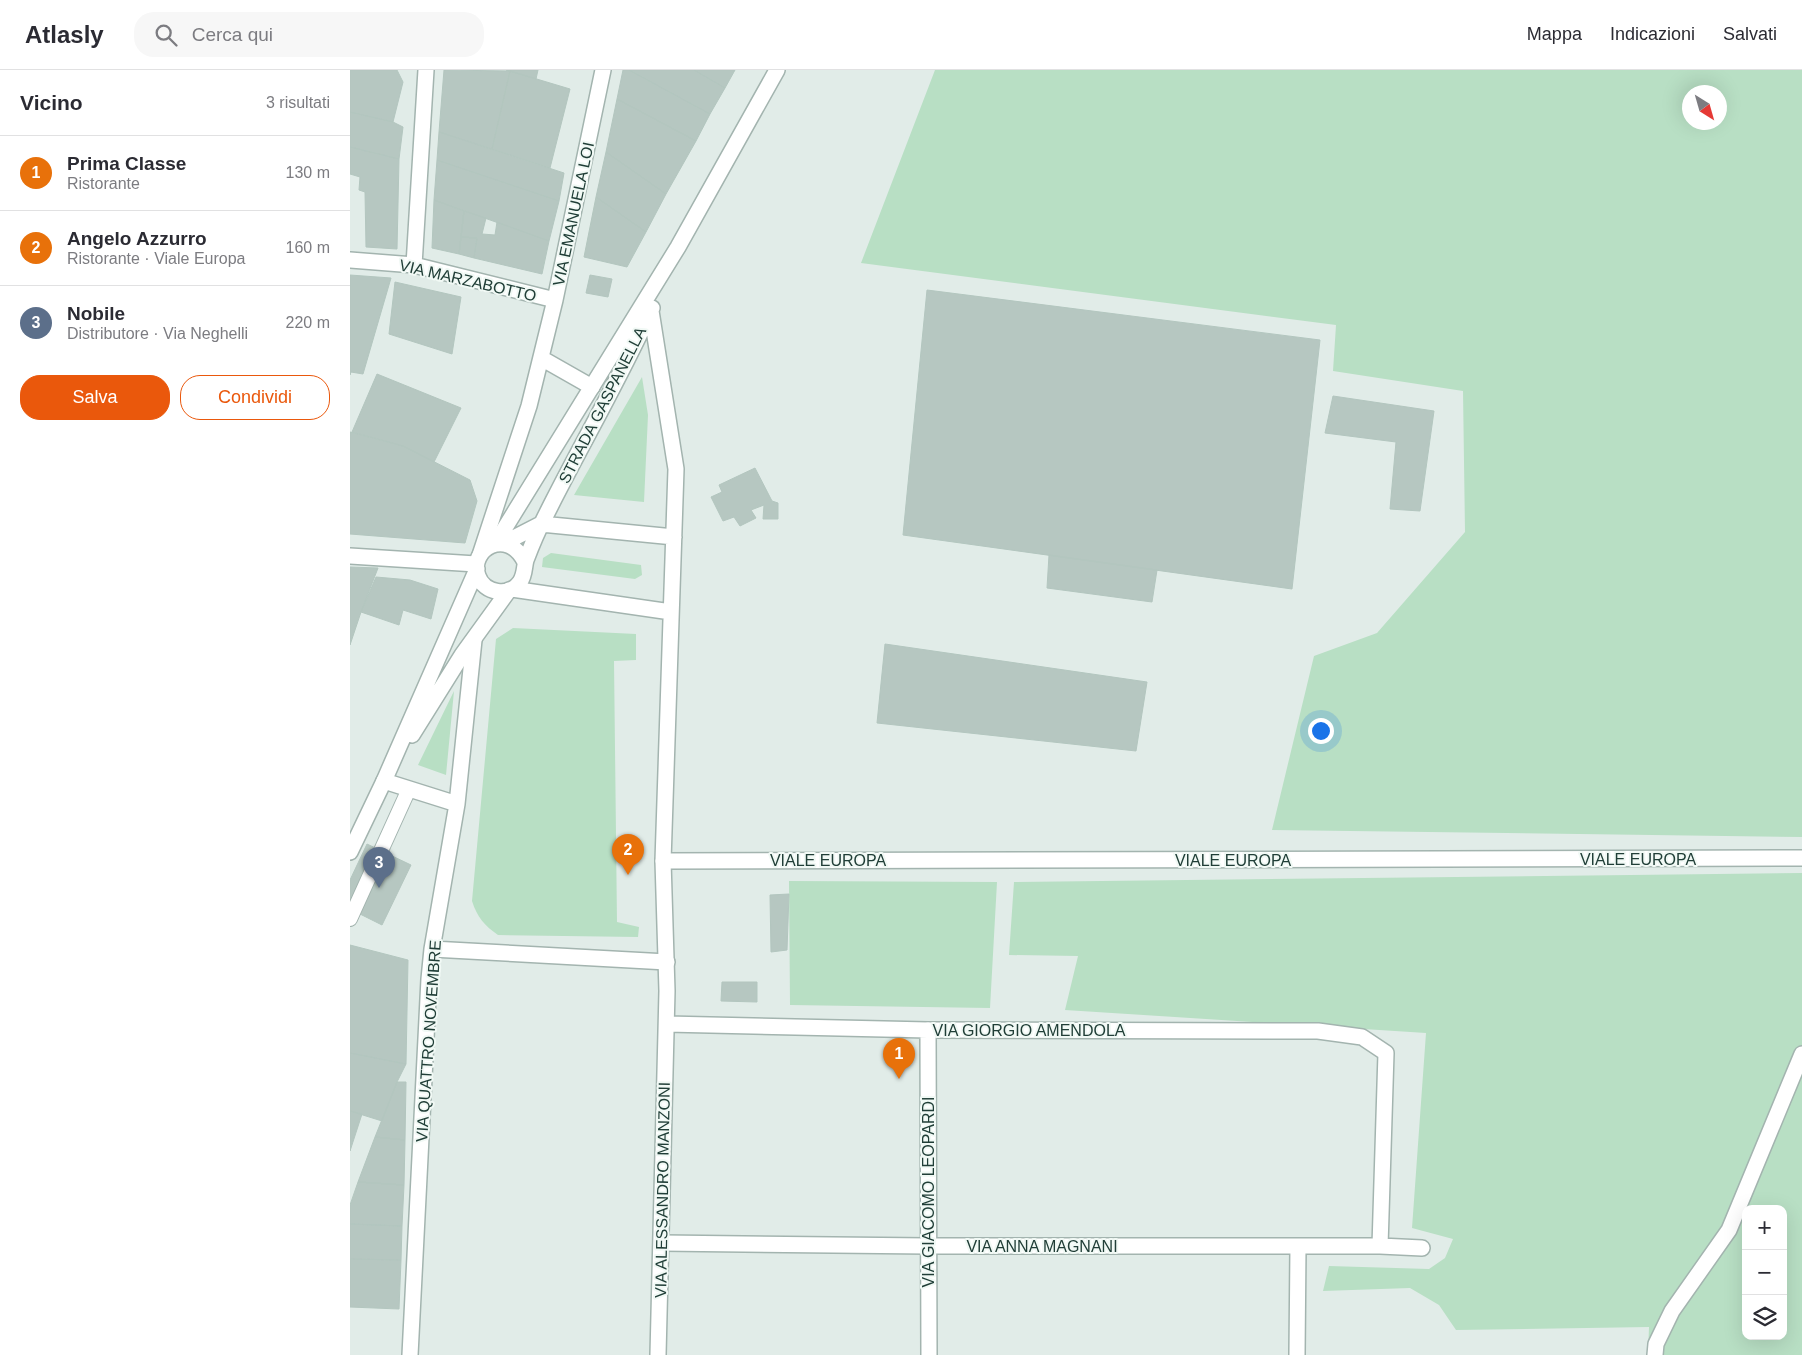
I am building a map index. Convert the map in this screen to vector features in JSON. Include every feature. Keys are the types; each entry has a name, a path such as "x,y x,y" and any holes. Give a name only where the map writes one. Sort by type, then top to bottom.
{"street":[{"path":"414,264 426,70"},
{"name":"VIA EMANUELA LOI","path":"384,781 478,563 529,406 555,300 603,70"},
{"name":"STRADA GASPANELLA","path":"499,544 678,247 777,70"},
{"name":"STRADA GASPANELLA","path":"525,562 542,524 651,311 678,247"},
{"name":"VIA MARZABOTTO","path":"350,260 414,264 555,300"},
{"name":"VIA ALESSANDRO MANZONI","path":"651,311 676,468 663,861 667,962 667,1024 658,1355"},
{"path":"541,358 592,387"},
{"path":"671,612 511,590 502,592 491,590 482,584 477,575 478,563 486,548 542,524 674,538"},
{"path":"350,852 384,781 462,655 511,590 520,582 525,573 525,562 520,553 512,546 499,544"},
{"path":"350,556 478,563"},
{"name":"VIA QUATTRO NOVEMBRE","path":"410,1355 432,949 456,804 474,640"},
{"path":"384,781 456,804"},
{"name":"VIALE EUROPA","path":"663,861 1802,858"},
{"path":"432,949 667,962"},
{"name":"VIA GIORGIO AMENDOLA","path":"667,1024 928,1030 1318,1031 1362,1037 1386,1053 1380,1246"},
{"name":"VIA GIACOMO LEOPARDI","path":"928,1030 928,1355"},
{"path":"1655,1355 1656,1344 1672,1311 1729,1230 1802,1054"},
{"name":"VIA ANNA MAGNANI","path":"662,1243 928,1246 1380,1246 1422,1248"},
{"path":"1297,1355 1298,1247"}],"lane":[{"path":"350,920 408,788"}],"green space":[{"path":"935,70 1802,70 1802,837 1272,830 1314,656 1377,633 1465,532 1463,391 1333,371 1336,325 861,263"},
{"path":"642,377 648,415 644,502 574,495"},
{"path":"551,553 641,565 642,575 635,579 542,567 543,558"},
{"path":"513,628 636,634 636,660 614,661 617,922 639,927 638,937 498,935 482,921 476,912 472,901 496,639"},
{"path":"454,691 446,775 418,765"},
{"path":"1802,873 1802,1355 1648,1355 1649,1327 1456,1330 1439,1305 1410,1288 1323,1291 1329,1266 1429,1269 1445,1258 1453,1239 1412,1228 1426,1033 1065,1010 1078,956 1009,955 1014,882"},
{"path":"789,881 997,882 990,1008 790,1005"}],"building":[{"path":"350,70 397,70 403,82 393,122 350,112"},
{"path":"444,70 510,71 492,149 439,132"},
{"path":"506,70 538,70 536,79"},
{"path":"623,70 629,70 710,114 696,141 617,99"},
{"path":"629,70 694,70 725,88 710,114"},
{"path":"694,70 735,70 725,88"},
{"path":"510,71 570,89 550,168 492,149"},
{"path":"617,99 696,141 666,194 606,152"},
{"path":"350,112 393,122 403,127 399,159 350,147"},
{"path":"439,132 564,173 559,201 437,160"},
{"path":"350,147 399,159 397,249 366,247 365,192 359,190 360,177 350,174"},
{"path":"606,152 666,194 646,232 596,197"},
{"path":"437,160 559,201 549,241 434,200"},
{"path":"596,197 646,232 627,267 584,257"},
{"path":"434,200 464,211 459,254 432,248"},
{"path":"464,211 486,218 482,234 495,235 497,222 549,241 542,274 474,258 477,238 461,237"},
{"path":"461,237 477,238 474,258 459,254"},
{"path":"350,275 391,278 363,374 351,372 350,375"},
{"path":"590,275 612,279 608,297 586,293"},
{"path":"395,282 461,297 452,354 389,334"},
{"path":"927,290 1320,340 1292,589 903,535"},
{"path":"377,374 461,408 434,462 403,446 352,432"},
{"path":"1333,396 1434,411 1420,511 1390,509 1396,442 1325,433"},
{"path":"350,432 403,446 470,480 477,501 465,543 350,534"},
{"path":"755,468 772,501 778,503 778,519 763,519 764,505 751,510 756,518 740,526 734,517 723,521 711,497 722,492 719,485"},
{"path":"1049,555 1157,570 1152,602 1047,588"},
{"path":"350,567 378,568 350,645"},
{"path":"376,577 410,580 438,589 431,619 403,610 399,625 361,612"},
{"path":"885,644 1147,682 1136,751 877,723"},
{"path":"367,844 411,865 382,925 350,909 350,880"},
{"path":"789,894 787,950 771,952 770,895"},
{"path":"350,945 408,960 406,1064 350,1053"},
{"path":"722,982 757,982 757,1002 721,1001"},
{"path":"350,1053 406,1064 382,1121 350,1111"},
{"path":"397,1082 406,1082 405,1140 375,1137"},
{"path":"350,1111 362,1114 350,1151"},
{"path":"375,1137 405,1140 404,1185 358,1182"},
{"path":"358,1182 404,1185 402,1226 350,1224 350,1205"},
{"path":"350,1224 402,1226 401,1260 350,1259"},
{"path":"350,1259 401,1260 399,1309 350,1307"}],"place":[{"name":"Angelo Azzurro","path":"628,875"},
{"name":"Nobile","path":"379,888"},
{"name":"Prima Classe","path":"899,1079"}]}
